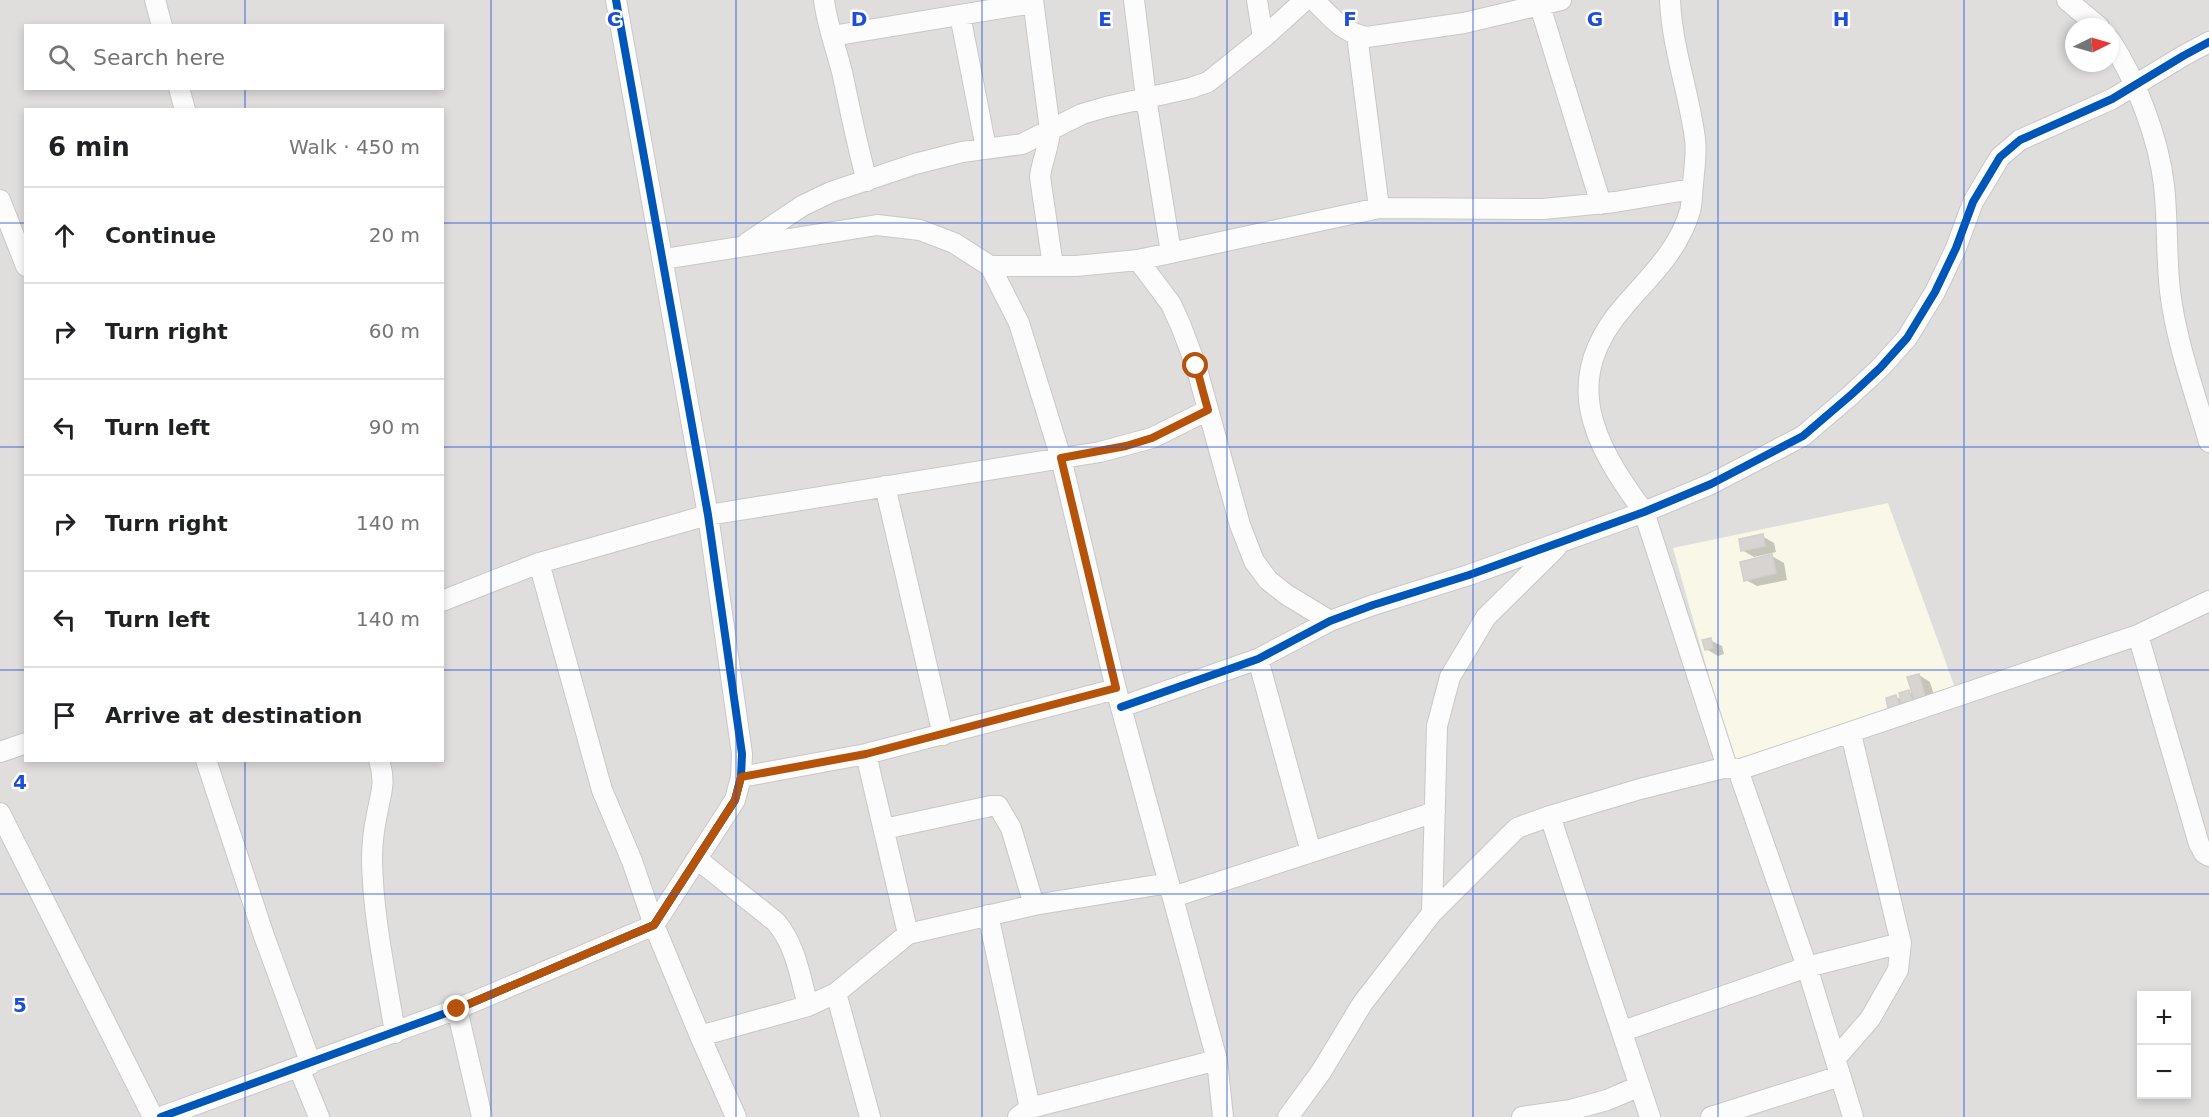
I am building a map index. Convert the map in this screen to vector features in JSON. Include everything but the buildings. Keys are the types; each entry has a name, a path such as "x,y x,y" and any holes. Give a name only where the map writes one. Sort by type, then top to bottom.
{"street":[{"path":"155,0 161,24"},
{"path":"161,1117 457,1009 654,925 735,800 741,777 742,754 708,515 616,0"},
{"path":"824,0 852,129 867,181"},
{"path":"1134,0 1146,98 1171,253"},
{"path":"1257,0 1263,38"},
{"path":"743,246 802,206 831,192 915,164 986,147 1022,144 1082,114 1208,82 1263,38 1305,0"},
{"path":"1314,0 1343,28 1367,37 1464,23 1510,7 1540,6 1561,0"},
{"path":"1670,0 1675,45 1696,141 1690,210 1676,245 1648,281 1625,305 1604,334 1588,374 1588,403 1594,428 1622,483 1644,512 1732,768 1807,967 1852,1117"},
{"path":"2067,0 2088,18"},
{"path":"832,36 1033,1 1050,130 1049,144 1041,165 1040,177 1053,266"},
{"path":"1540,6 1601,204"},
{"path":"960,15 986,147"},
{"path":"1357,35 1379,208"},
{"path":"741,777 866,754 942,735 1118,698 1258,659 1330,621 1561,543 1711,484 1794,441 1827,417 1880,368 1907,338 1935,292 1956,248 1973,202 2000,157 2032,134 2112,99 2209,42"},
{"path":"2119,54 2150,123 2159,159 2164,185 2173,312 2209,442"},
{"path":"180,90 184,108"},
{"path":"990,266 1076,266 1138,260 1379,208 1544,209 1601,204 1692,189"},
{"path":"0,200 14,243 24,262"},
{"path":"664,259 877,225 920,230 954,243 990,266 1019,323 1061,458 1118,698 1217,1060 1223,1117"},
{"path":"1138,260 1171,304 1181,326 1196,366 1240,525 1254,561 1268,580 1287,595 1330,621"},
{"path":"444,600 539,563 708,515 1126,446 1152,438 1208,410"},
{"path":"885,486 942,735"},
{"path":"1432,913 1437,726 1450,677 1486,617 1561,543"},
{"path":"539,563 602,790 629,853 654,925 734,1116"},
{"path":"1288,1117 1321,1072 1362,1004 1432,913 1517,828 1640,789 1732,768 1851,734 2138,635 2209,601"},
{"path":"2138,635 2199,844 2204,853 2209,855"},
{"path":"1258,659 1311,852"},
{"path":"1711,1117 1837,1067 1870,1019 1898,970 1901,943 1851,734"},
{"path":"0,752 24,743"},
{"path":"866,754 908,934"},
{"path":"207,762 264,936 319,1117"},
{"path":"380,762 384,788 376,816 372,858 376,911 395,1033"},
{"path":"884,829 991,806 998,807 1011,828 1034,905"},
{"path":"700,1036 808,1006 836,993 908,934 1034,905 1171,890 1311,852 1435,812"},
{"path":"0,813 153,1117"},
{"path":"1550,816 1650,1117"},
{"path":"697,859 776,922 786,934 793,949 808,1006"},
{"path":"988,915 1024,1112 1217,1060"},
{"path":"1623,1031 1807,967 1901,943"},
{"path":"836,993 870,1117"},
{"path":"457,1009 482,1117"},
{"path":"1522,1117 1571,1110 1607,1100 1640,1086"}],"shaded area":[{"path":"0,0 2209,0 2209,1117 0,1117"},
{"path":"1888,503 1955,688 1738,759 1731,755 1673,548"}],"cycle path":[{"path":"161,1117 457,1009 654,925 735,800 741,777 742,754 708,515 616,0"},
{"path":"1121,707 1258,659 1330,621 1469,575 1644,512 1711,484 1803,436 1880,368 1907,338 1935,292 1956,248 1973,202 2000,157 2020,140 2112,99 2209,42"}],"route":[{"path":"457,1009 654,925 735,800 741,777 866,754 1116,688 1061,458 1100,452 1152,438 1208,410 1196,366"}]}
